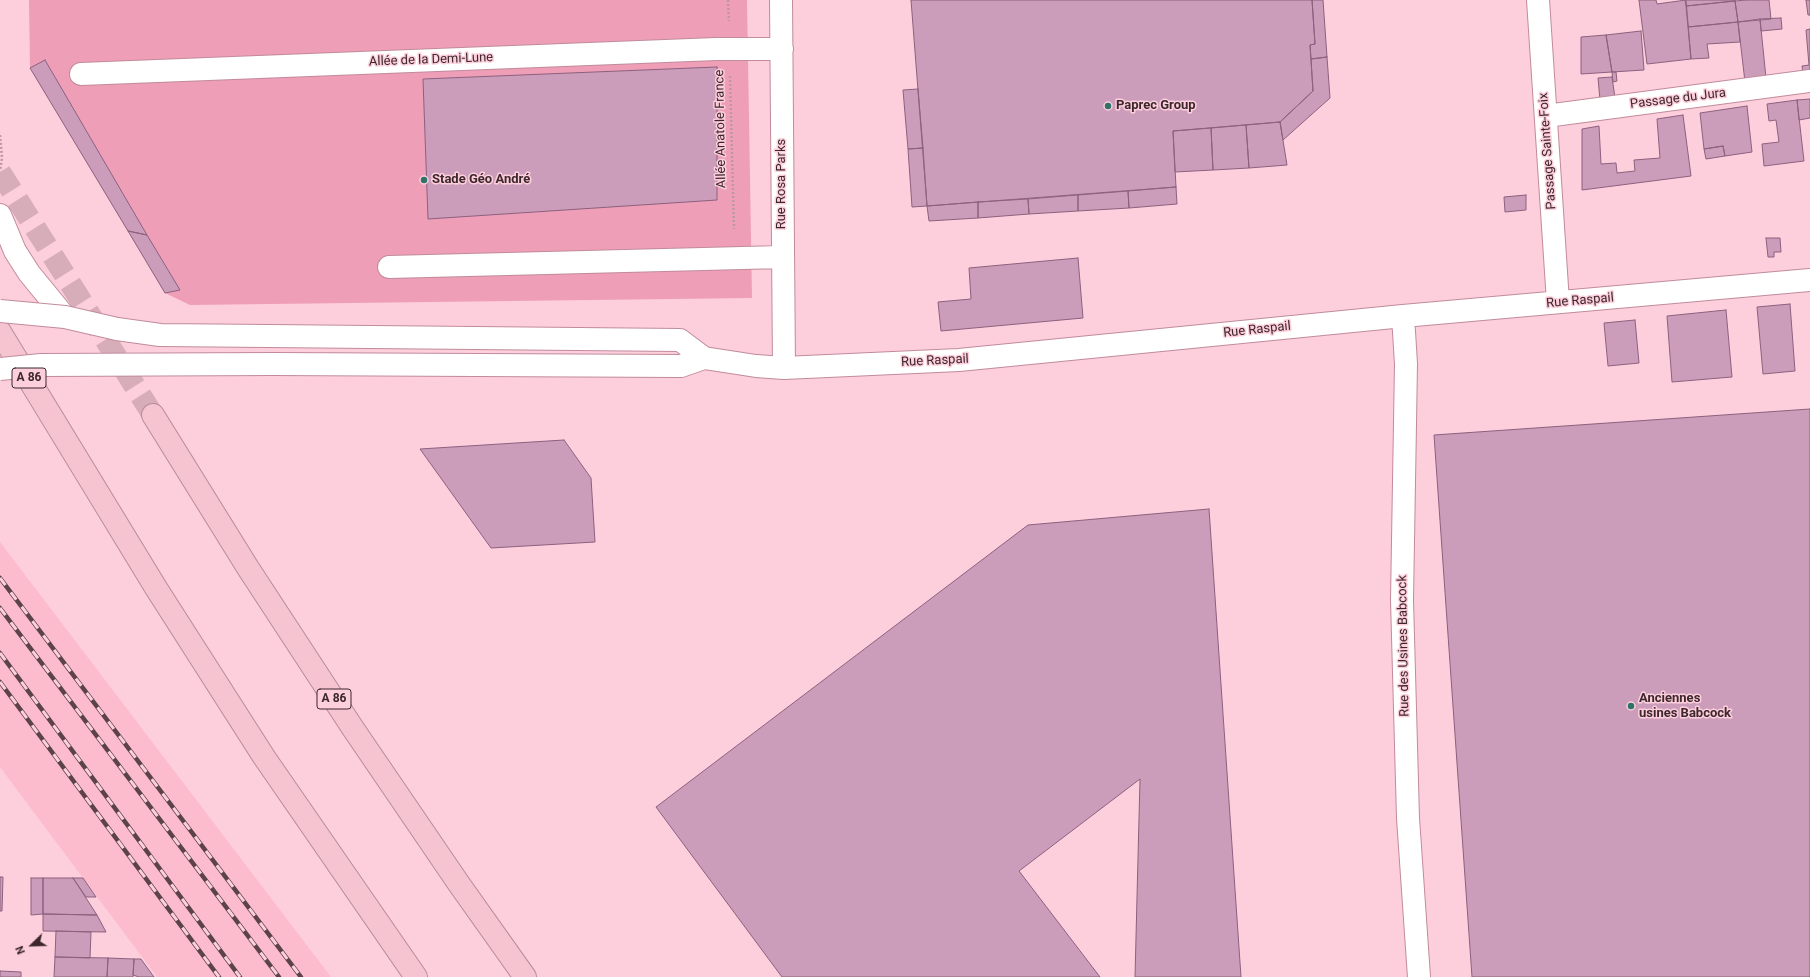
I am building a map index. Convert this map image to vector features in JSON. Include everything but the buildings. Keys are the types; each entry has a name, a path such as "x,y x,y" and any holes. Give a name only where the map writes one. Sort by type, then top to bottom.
{"highway":[{"name":"A 86","path":"0,332 156,588 256,744 416,977"},
{"name":"A 86","path":"153,415 248,568 352,727 459,884 525,977"}],"street":[{"name":"Rue Rosa Parks","path":"782,0 782,257 784,368"},
{"name":"Passage Sainte-Foix","path":"1538,0 1558,302"},
{"name":"Allée de la Demi-Lune","path":"81,74 730,49 782,49"},
{"name":"Passage du Jura","path":"1546,116 1810,81"},
{"path":"0,215 15,251 29,272 65,317"},
{"path":"389,267 734,257 782,257"},
{"name":"Rue Raspail","path":"704,358 756,366 784,368 959,360 1403,316 1810,280"},
{"path":"0,311 65,317 117,329 160,335 680,340 704,358"},
{"name":"Rue des Usines Babcock","path":"1403,316 1406,364 1402,600 1408,818 1419,977"},
{"path":"0,369 41,365 274,364 681,366 704,358"}],"path":[{"name":"Allée Anatole France","path":"728,0 734,257"},
{"path":"0,135 2,158 0,171"}],"shaded area":[{"name":"Stade Géo André","path":"29,0 747,0 752,298 190,305 165,293 30,68"},
{"path":"0,542 331,977 157,977 0,767"}],"tunnel":[{"path":"0,172 153,415"}],"railway":[{"path":"0,578 301,977"},
{"path":"0,608 279,977"},
{"path":"0,653 240,977"},
{"path":"0,682 219,977"}],"place":[{"name":"Paprec Group","path":"1108,106"},
{"name":"Stade Géo André","path":"424,180"},
{"name":"Anciennes usines Babcock","path":"1631,706"}]}
